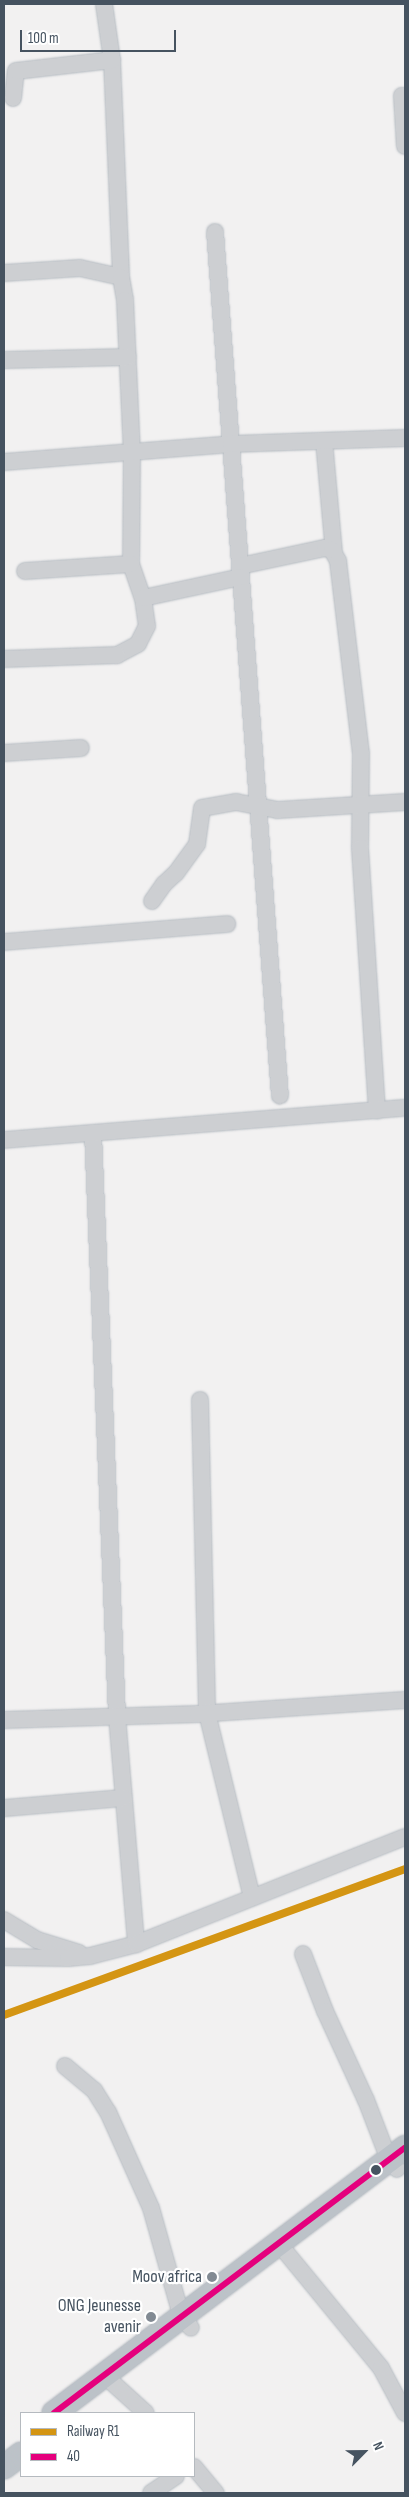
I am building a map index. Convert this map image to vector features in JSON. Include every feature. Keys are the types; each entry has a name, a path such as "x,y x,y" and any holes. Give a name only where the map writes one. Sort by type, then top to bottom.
{"highway":[{"path":"56,2412 109,2380 399,2160"},
{"path":"76,2412 109,2380"},
{"path":"4,2450 20,2438"},
{"path":"4,2467 20,2455"}],"street":[{"path":"4,659 103,656 127,651 138,644 147,626 143,598 131,564 132,452 128,357 125,300 121,277 112,60 104,4"},
{"path":"13,98 16,71 112,60"},
{"path":"405,96 402,96 405,146"},
{"path":"215,232 280,1096"},
{"path":"4,273 80,268 121,277"},
{"path":"4,360 128,357"},
{"path":"4,462 231,444 405,438"},
{"path":"324,441 334,553 338,561 361,752 360,848 377,1110"},
{"path":"143,598 325,548 334,553"},
{"path":"25,571 131,564"},
{"path":"4,753 81,748"},
{"path":"152,901 197,844 202,808 236,802 278,810 405,802"},
{"path":"4,942 227,924"},
{"path":"4,1140 405,1108"},
{"path":"93,1133 117,1716 136,1944"},
{"path":"200,1400 207,1713 252,1898"},
{"path":"4,1720 207,1713 405,1700"},
{"path":"4,1808 124,1798"},
{"path":"4,1957 68,1958 90,1956 136,1944 405,1837"},
{"path":"4,1920 37,1940 90,1956"},
{"path":"303,1954 325,2011 366,2100 399,2160"},
{"path":"65,2066 94,2090 108,2112 151,2208 186,2321"},
{"path":"284,2249 381,2368 405,2413"},
{"path":"109,2380 145,2412"},
{"path":"195,2469 216,2493"},
{"path":"150,2493 174,2477"}],"rail line":[{"name":"R1","path":"4,2015 405,1869"}],"transit line":[{"name":"40","path":"55,2412 405,2148"}],"place":[{"name":"Moov africa","path":"212,2277"},
{"name":"ONG Jeunesse avenir","path":"151,2317"}]}
